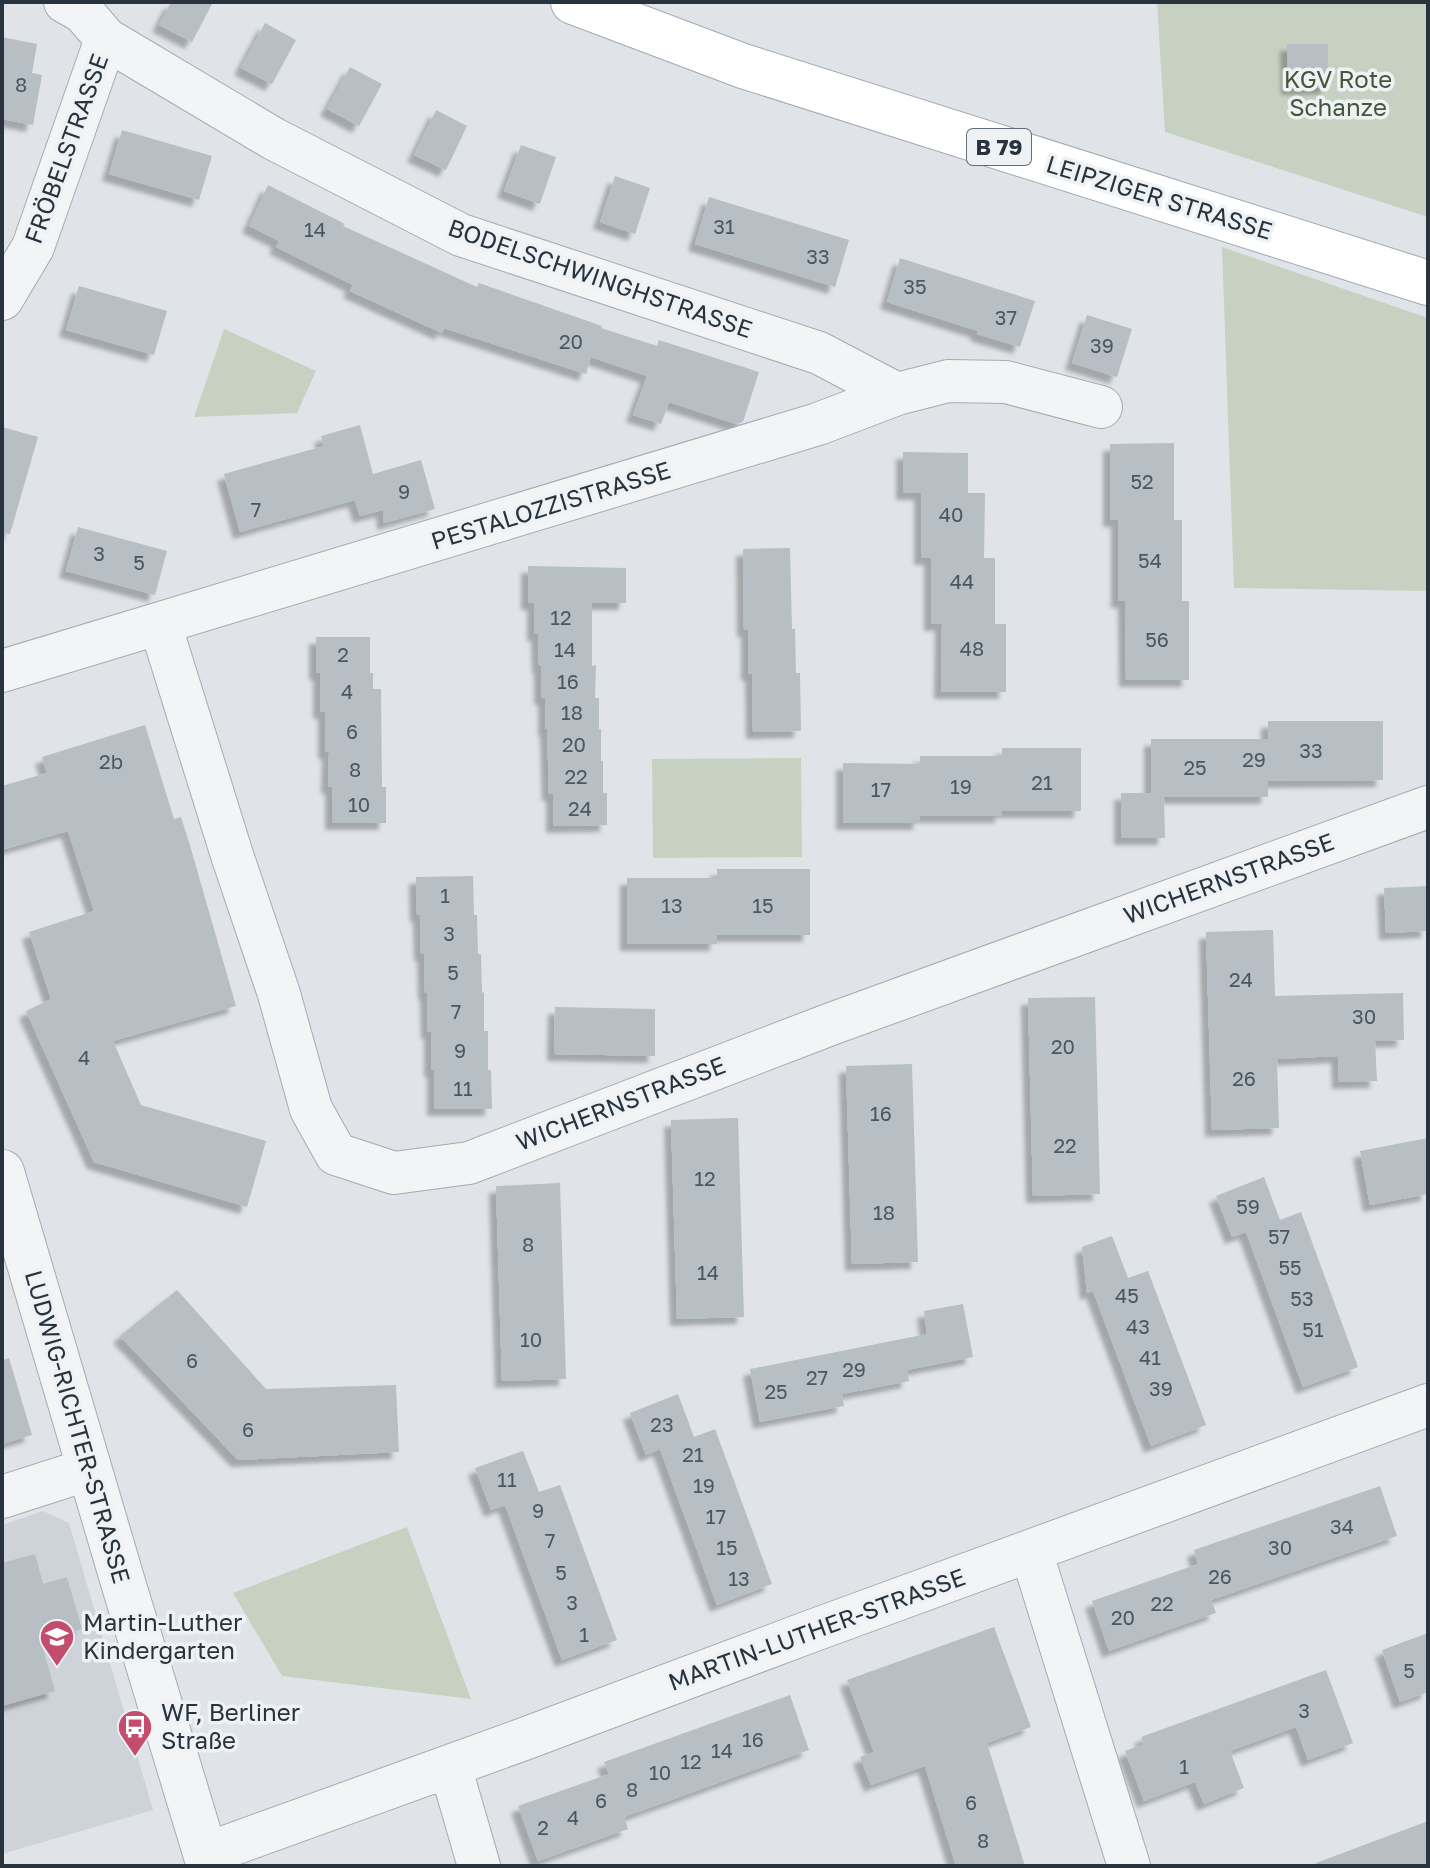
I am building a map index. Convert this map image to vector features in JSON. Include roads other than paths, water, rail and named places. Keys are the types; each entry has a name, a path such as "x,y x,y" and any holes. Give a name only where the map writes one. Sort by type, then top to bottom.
{"main road":[{"name":"LEIPZIGER STRASSE","path":"573,2 743,66 1428,283"}],"street":[{"name":"BODELSCHWINGHSTRASSE","path":"65,2 83,12 106,39 274,139 461,235 819,353 897,394"},
{"name":"FRÖBELSTRASSE","path":"2,299 33,247 106,39"},
{"name":"PESTALOZZISTRASSE","path":"2,671 818,424 897,394 948,381 1006,382 1101,407"},
{"name":"WICHERNSTRASSE","path":"160,624 279,994 311,1109 336,1154 394,1173 469,1163 831,1024 1428,807"},
{"name":"LUDWIG-RICHTER-STRASSE","path":"2,1172 208,1860"},
{"name":"MARTIN-LUTHER-STRASSE","path":"208,1860 450,1766 1428,1405"},
{"path":"2,1497 89,1469"},
{"path":"1031,1551 1129,1866"},
{"path":"450,1766 479,1866"}],"place":[{"name":"Martin-Luther Kindergarten","path":"57,1668"},
{"name":"WF, Berliner Straße","path":"135,1758"}],"park label":[{"name":"KGV Rote Schanze","path":"1338,94"}]}
